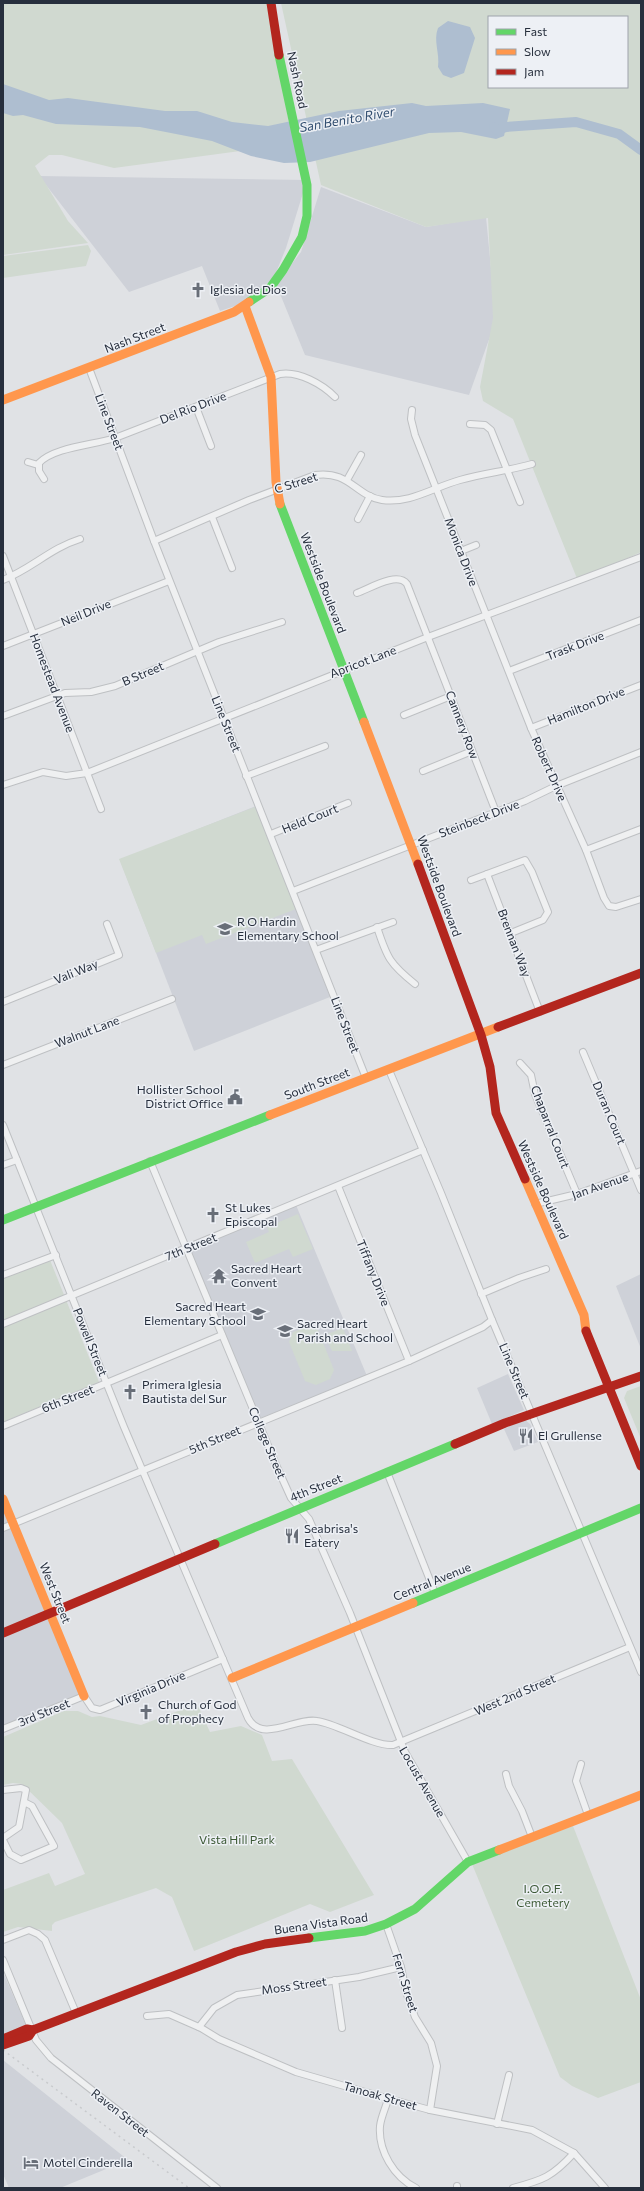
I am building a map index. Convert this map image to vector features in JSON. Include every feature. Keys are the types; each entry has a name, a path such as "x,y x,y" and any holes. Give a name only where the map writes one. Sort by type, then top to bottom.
{"street":[{"name":"Nash Road","path":"270,288 283,270 302,237 307,216 307,185 283,76 271,5"},
{"name":"Nash Street","path":"3,400 89,368 245,306 270,288"},
{"name":"Westside Boulevard","path":"245,306 271,377 276,488 284,516 411,845 482,1035 490,1067 496,1113 584,1315 586,1334 641,1466"},
{"name":"Line Street","path":"89,368 169,581 246,776 271,834 366,1078"},
{"name":"Del Rio Drive","path":"38,465 44,459 63,450 97,444 115,438 271,377 284,374 293,374 320,385 335,397"},
{"path":"196,407 211,446"},
{"name":"Monica Drive","path":"412,410 412,428 486,615"},
{"path":"470,424 485,425 491,430 520,502"},
{"path":"347,480 361,455"},
{"path":"28,462 38,465 39,471 44,479"},
{"name":"C Street","path":"154,541 276,488 320,474 333,475 347,480 370,496 381,500 396,500 462,480 508,471 532,464"},
{"path":"358,519 370,496"},
{"path":"212,517 232,568"},
{"path":"3,580 28,569 59,547 80,539"},
{"path":"461,551 476,545"},
{"name":"Homestead Avenue","path":"3,556 101,809"},
{"name":"Apricot Lane","path":"3,785 43,772 66,776 87,773 428,637 641,557"},
{"name":"Cannery Row","path":"357,594 396,579 403,580 407,584 496,812"},
{"name":"Neil Drive","path":"3,646 169,581"},
{"name":"Robert Drive","path":"486,615 531,728 586,850 607,904 616,907 641,899"},
{"name":"Trask Drive","path":"509,671 641,620"},
{"name":"B Street","path":"3,716 68,692 99,691 238,635 282,622"},
{"name":"Hamilton Drive","path":"531,728 641,684"},
{"path":"404,715 451,696"},
{"path":"246,776 325,746"},
{"path":"423,770 472,751"},
{"name":"Steinbeck Drive","path":"293,891 525,801 556,786 641,752"},
{"name":"Held Court","path":"271,834 348,803"},
{"path":"586,850 641,829"},
{"path":"471,880 525,860 532,872 548,912 543,920 511,933"},
{"name":"Brennan Way","path":"487,874 511,933 540,1012"},
{"path":"316,950 393,922"},
{"name":"Vali Way","path":"3,1002 119,955 107,924"},
{"path":"377,927 388,957 400,972 416,984"},
{"name":"South Street","path":"3,1220 150,1161 641,973"},
{"name":"Walnut Lane","path":"3,1065 172,999"},
{"name":"Duran Court","path":"583,1052 641,1190"},
{"name":"Chaparral Court","path":"520,1063 531,1075 536,1094 577,1194"},
{"name":"Line Street","path":"389,1070 492,1320 641,1672"},
{"name":"Powell Street","path":"3,1125 107,1384 181,1558"},
{"name":"7th Street","path":"3,1324 423,1150"},
{"path":"3,1165 17,1160"},
{"name":"College Street","path":"150,1161 257,1422 289,1495 309,1519 355,1626 401,1742"},
{"name":"Jan Avenue","path":"535,1204 577,1194 641,1171"},
{"name":"Tiffany Drive","path":"338,1186 409,1360"},
{"path":"3,1275 56,1255"},
{"path":"482,1294 546,1269"},
{"name":"5th Street","path":"3,1528 409,1360 483,1327 492,1320"},
{"name":"6th Street","path":"3,1426 222,1335"},
{"name":"4th Street","path":"3,1633 386,1472 532,1414 641,1376"},
{"path":"386,1472 435,1593"},
{"name":"West Street","path":"3,1499 48,1613 84,1696"},
{"name":"Central Avenue","path":"232,1678 641,1508"},
{"name":"Locust Avenue","path":"181,1558 248,1718 255,1727 272,1729 316,1720 390,1745 401,1742 468,1862"},
{"name":"West 2nd Street","path":"401,1742 630,1647"},
{"name":"Virginia Drive","path":"84,1696 92,1708 100,1710 223,1659"},
{"name":"3rd Street","path":"3,1729 84,1696"},
{"path":"581,1764 576,1781 588,1815"},
{"path":"506,1774 509,1786 522,1811 532,1837"},
{"path":"3,1790 21,1788 26,1790 19,1827 3,1839 10,1854 21,1860 54,1846 32,1806 24,1802"},
{"name":"Buena Vista Road","path":"3,2039 27,2029 33,2030 236,1952 265,1944 364,1931 386,1924 415,1909 468,1862 641,1794"},
{"name":"Fern Street","path":"386,1924 401,1967 406,1992 415,2017 431,2043 437,2066 430,2110"},
{"path":"3,1940 24,1931 38,1934 48,1947 76,2013"},
{"name":"Raven Street","path":"3,1960 36,2040 50,2058 217,2188"},
{"name":"Moss Street","path":"199,2027 214,2008 237,1995 359,1977 401,1967"},
{"path":"335,1980 342,2028"},
{"name":"Tanoak Street","path":"147,2016 169,2014 199,2027 219,2039 296,2072 430,2110 532,2130 574,2153 605,2188"},
{"name":"Buena Vista Road","path":"3,2045 29,2036 33,2030"},
{"path":"497,2124 509,2075"},
{"path":"388,2099 380,2125 381,2147 394,2171 416,2188"},
{"path":"513,2188 536,2182 556,2172 574,2153"}],"shaded area":[{"path":"39,176 307,180 286,248 275,275 259,292 235,306 220,311 202,266 129,292"},
{"path":"321,187 426,227 486,217 496,320 469,395 305,355 276,284 301,252"},
{"name":"R O Hardin Elementary School","path":"256,806 330,997 194,1051 120,860"},
{"name":"Sacred Heart Parish and School","path":"296,1205 367,1376 258,1419 189,1251"},
{"path":"641,1274 641,1349 616,1286"},
{"path":"508,1374 524,1410 492,1424 477,1388"},
{"path":"524,1419 530,1424 538,1442 514,1451 504,1429"},
{"path":"3,1501 84,1696 3,1730"},
{"path":"3,1972 27,2028 3,2037"},
{"path":"3,2060 128,2160 60,2188 9,2188 3,2174"}],"green space":[{"path":"3,3 268,3 295,158 255,149 114,168 62,155 49,155 35,166 68,221 88,243 3,255"},
{"path":"281,3 641,3 641,552 578,581 513,419 483,401 480,387 493,318 488,218 426,227 321,185"},
{"path":"88,245 91,251 86,266 3,278 3,256"},
{"path":"255,807 296,909 206,944 202,935 156,953 119,859"},
{"path":"298,1214 313,1249 293,1257 289,1249 255,1263 246,1242 269,1232 267,1227"},
{"path":"50,1260 99,1382 3,1422 3,1278"},
{"path":"310,1326 318,1330 334,1370 330,1379 316,1385 305,1381 289,1342 293,1332"},
{"path":"343,1328 352,1351 332,1351 325,1335"},
{"path":"641,1386 641,1439 624,1398 627,1391"},
{"name":"Vista Hill Park","path":"197,1704 210,1732 241,1726 262,1735 272,1761 292,1759 374,1895 330,1912 310,1904 194,1951 172,1897 156,1888 55,1922 52,1925 52,1931 18,1927 3,1932 3,1890 49,1873 55,1886 85,1874 62,1823 22,1784 13,1783 3,1785 3,1737 64,1711 78,1711 92,1717 100,1716 141,1725"},
{"name":"I.O.O.F. Cemetery","path":"573,1826 641,2000 641,2082 598,2098 572,2086 560,2077 472,1864"}],"water":[{"path":"448,21 470,27 475,38 464,73 451,78 443,75 438,67 436,42 438,28"},
{"path":"3,84 49,100 68,98 165,111 197,111 232,122 268,126 339,111 412,103 426,106 483,103 510,109 504,136 496,139 461,132 429,133 310,162 284,163 251,156 212,141 140,127 56,124 23,115 13,116 3,113"}],"waterway":[{"name":"San Benito River","path":"494,127 497,130 506,127 576,122 619,134 641,150"}],"railway":[{"path":"3,2050 189,2188"}],"traffic: fast":[{"path":"249,302 270,288 283,270 302,237 307,216 307,185 279,55"},
{"path":"280,504 364,722"},
{"path":"3,1220 270,1115"},
{"path":"215,1544 455,1444"},
{"path":"413,1603 641,1508"},
{"path":"309,1938 365,1931 386,1924 415,1909 468,1862 499,1850"}],"traffic: slow":[{"path":"3,400 234,312 249,302"},
{"path":"245,306 271,377 276,482 280,504"},
{"path":"364,722 418,864"},
{"path":"270,1115 498,1027"},
{"path":"525,1179 584,1315 586,1331"},
{"path":"3,1499 84,1696"},
{"path":"232,1678 413,1603"},
{"path":"499,1850 641,1795"}],"traffic: jam":[{"path":"271,3 279,55"},
{"path":"418,864 481,1035 490,1067 496,1113 525,1179"},
{"path":"498,1027 641,973"},
{"path":"586,1331 641,1466"},
{"path":"455,1444 505,1423 641,1376"},
{"path":"3,1633 215,1544"},
{"path":"3,2039 27,2029 33,2030 236,1952 265,1944 309,1938"},
{"path":"3,2045 29,2036 33,2030"}],"place":[{"name":"Iglesia de Dios","path":"198,290"},
{"name":"R O Hardin Elementary School","path":"225,929"},
{"name":"Hollister School District Office","path":"235,1097"},
{"name":"St Lukes Episcopal","path":"213,1215"},
{"name":"Sacred Heart Convent","path":"219,1276"},
{"name":"Sacred Heart Elementary School","path":"258,1314"},
{"name":"Sacred Heart Parish and School","path":"285,1331"},
{"name":"Primera Iglesia Bautista del Sur","path":"130,1392"},
{"name":"El Grullense","path":"526,1436"},
{"name":"Seabrisa's Eatery","path":"292,1536"},
{"name":"Church of God of Prophecy","path":"146,1712"},
{"name":"Motel Cinderella","path":"31,2163"}]}
